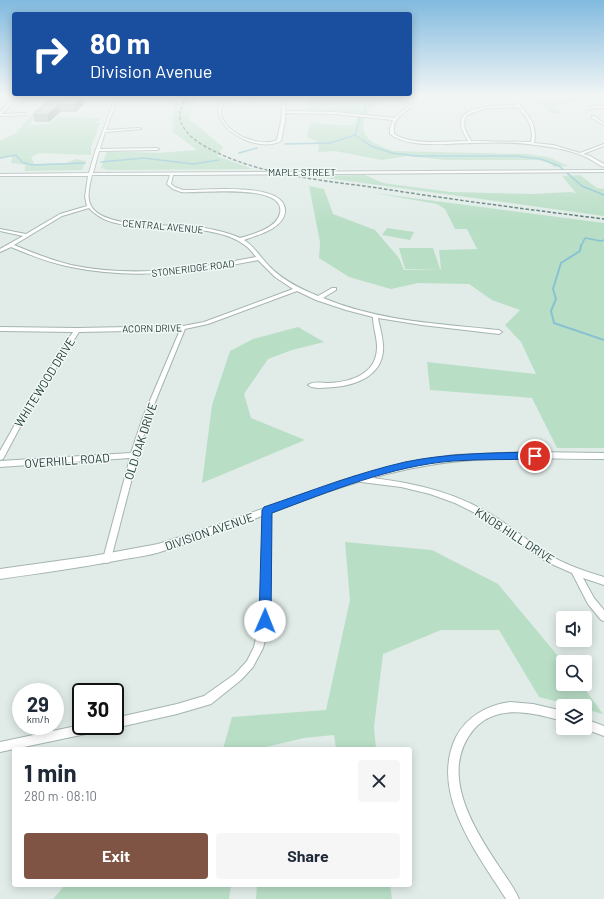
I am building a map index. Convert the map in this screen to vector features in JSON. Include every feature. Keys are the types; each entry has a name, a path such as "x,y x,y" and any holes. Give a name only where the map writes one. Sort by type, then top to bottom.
{"street":[{"path":"0,251 61,215 89,207 86,196 90,173 102,138"},
{"path":"247,138 260,144 271,144 278,142 279,138"},
{"path":"398,138 418,142 532,144 555,147 579,154 604,166"},
{"path":"468,138 470,142"},
{"path":"532,144 534,138"},
{"path":"579,154 604,145"},
{"path":"98,150 157,149"},
{"name":"MAPLE STREET","path":"0,175 90,173 604,171"},
{"path":"172,173 169,184 182,191 251,191 267,193 278,198 283,208 282,214 278,221 267,229 240,240"},
{"name":"CENTRAL AVENUE","path":"89,207 104,217 127,224 196,228 219,232 240,240 254,250 259,258 277,277 318,299 375,316 499,332"},
{"path":"0,230 28,235"},
{"name":"STONERIDGE ROAD","path":"11,245 34,256 50,261 105,272 172,272 214,267 259,258"},
{"name":"ACORN DRIVE","path":"0,329 77,330 183,328 206,323 297,289"},
{"path":"318,299 334,290"},
{"path":"311,385 330,386 350,383 372,370 378,359 380,348 375,316"},
{"name":"OLD OAK DRIVE","path":"107,558 134,455 146,417 183,328"},
{"name":"WHITEWOOD DRIVE","path":"0,457 25,412 77,330"},
{"name":"OVERHILL ROAD","path":"0,464 134,455"},
{"name":"DIVISION AVENUE","path":"0,574 107,558 161,548 214,531 267,510 354,479 406,465 452,458 508,455 604,456"},
{"name":"KNOB HILL DRIVE","path":"354,479 420,487 449,496 498,522 550,558 575,571 604,581"},
{"path":"124,721 177,710 207,700 238,677 250,664 258,648 265,621 267,510"},
{"path":"575,571 591,601 604,618"},
{"path":"513,899 471,830 461,808 455,788 453,772 455,752 462,735 471,723 485,714 504,707 530,708 556,714"},
{"path":"592,727 604,731"},
{"path":"0,748 72,732"}],"green space":[{"path":"6,138 94,138 91,147 91,155 39,153 31,157 34,164 67,163 76,159 86,161 82,170 25,171 25,165 11,163 12,156 0,159 0,141"},
{"path":"181,138 212,138 223,147 217,156 253,169 108,170 101,168 107,151 158,153 197,150"},
{"path":"309,138 368,138 375,143 393,151 526,154 548,157 569,166 554,167 550,163 537,160 445,160 408,156 381,160 335,151 318,152 319,147 317,141"},
{"path":"365,175 383,183 450,192 534,194 576,193 562,176 580,175 597,188 604,189 604,216 312,176"},
{"path":"309,186 324,189 333,214 375,230 399,258 404,270 441,269 439,250 477,249 467,229 455,229 445,209 437,204 374,193 604,223 604,448 557,448 532,398 430,390 427,362 536,374 521,342 505,325 520,310 492,300 469,284 418,283 391,289 349,277 319,258 320,242"},
{"path":"387,228 414,232 410,240 382,235"},
{"path":"399,248 433,248 440,269 405,269"},
{"path":"298,327 324,342 292,350 268,359 244,394 251,418 305,440 202,483 212,405 230,351 253,339"},
{"path":"345,542 432,550 498,584 557,655 556,691 586,691 592,699 556,699 556,701 539,697 499,630 441,630 383,654 374,727 376,747 336,747 334,735 304,738 266,747 224,747 232,717 326,710 350,600"},
{"path":"592,699 603,714 592,711"},
{"path":"63,887 231,887 229,899 53,899"},
{"path":"257,887 390,887 392,899 256,899"}],"waterway":[{"path":"285,144 330,143 346,138"},
{"path":"359,138 371,146 392,153 416,156 516,156 541,159 559,166 582,186 604,195"},
{"path":"239,153 257,148"},
{"path":"0,158 16,155 22,162 32,165 85,163"},
{"path":"101,162 144,158 193,164 219,160"},
{"path":"581,246 585,238 601,241 604,240"},
{"path":"581,245 580,251 561,263 553,289 556,299 551,311 554,323 604,340"}],"railway":[{"path":"194,138 203,145 222,155 242,163 284,174 471,202 604,219"}],"route":[{"path":"265,621 267,510 354,479 406,465 452,458 508,455 535,456"}]}
